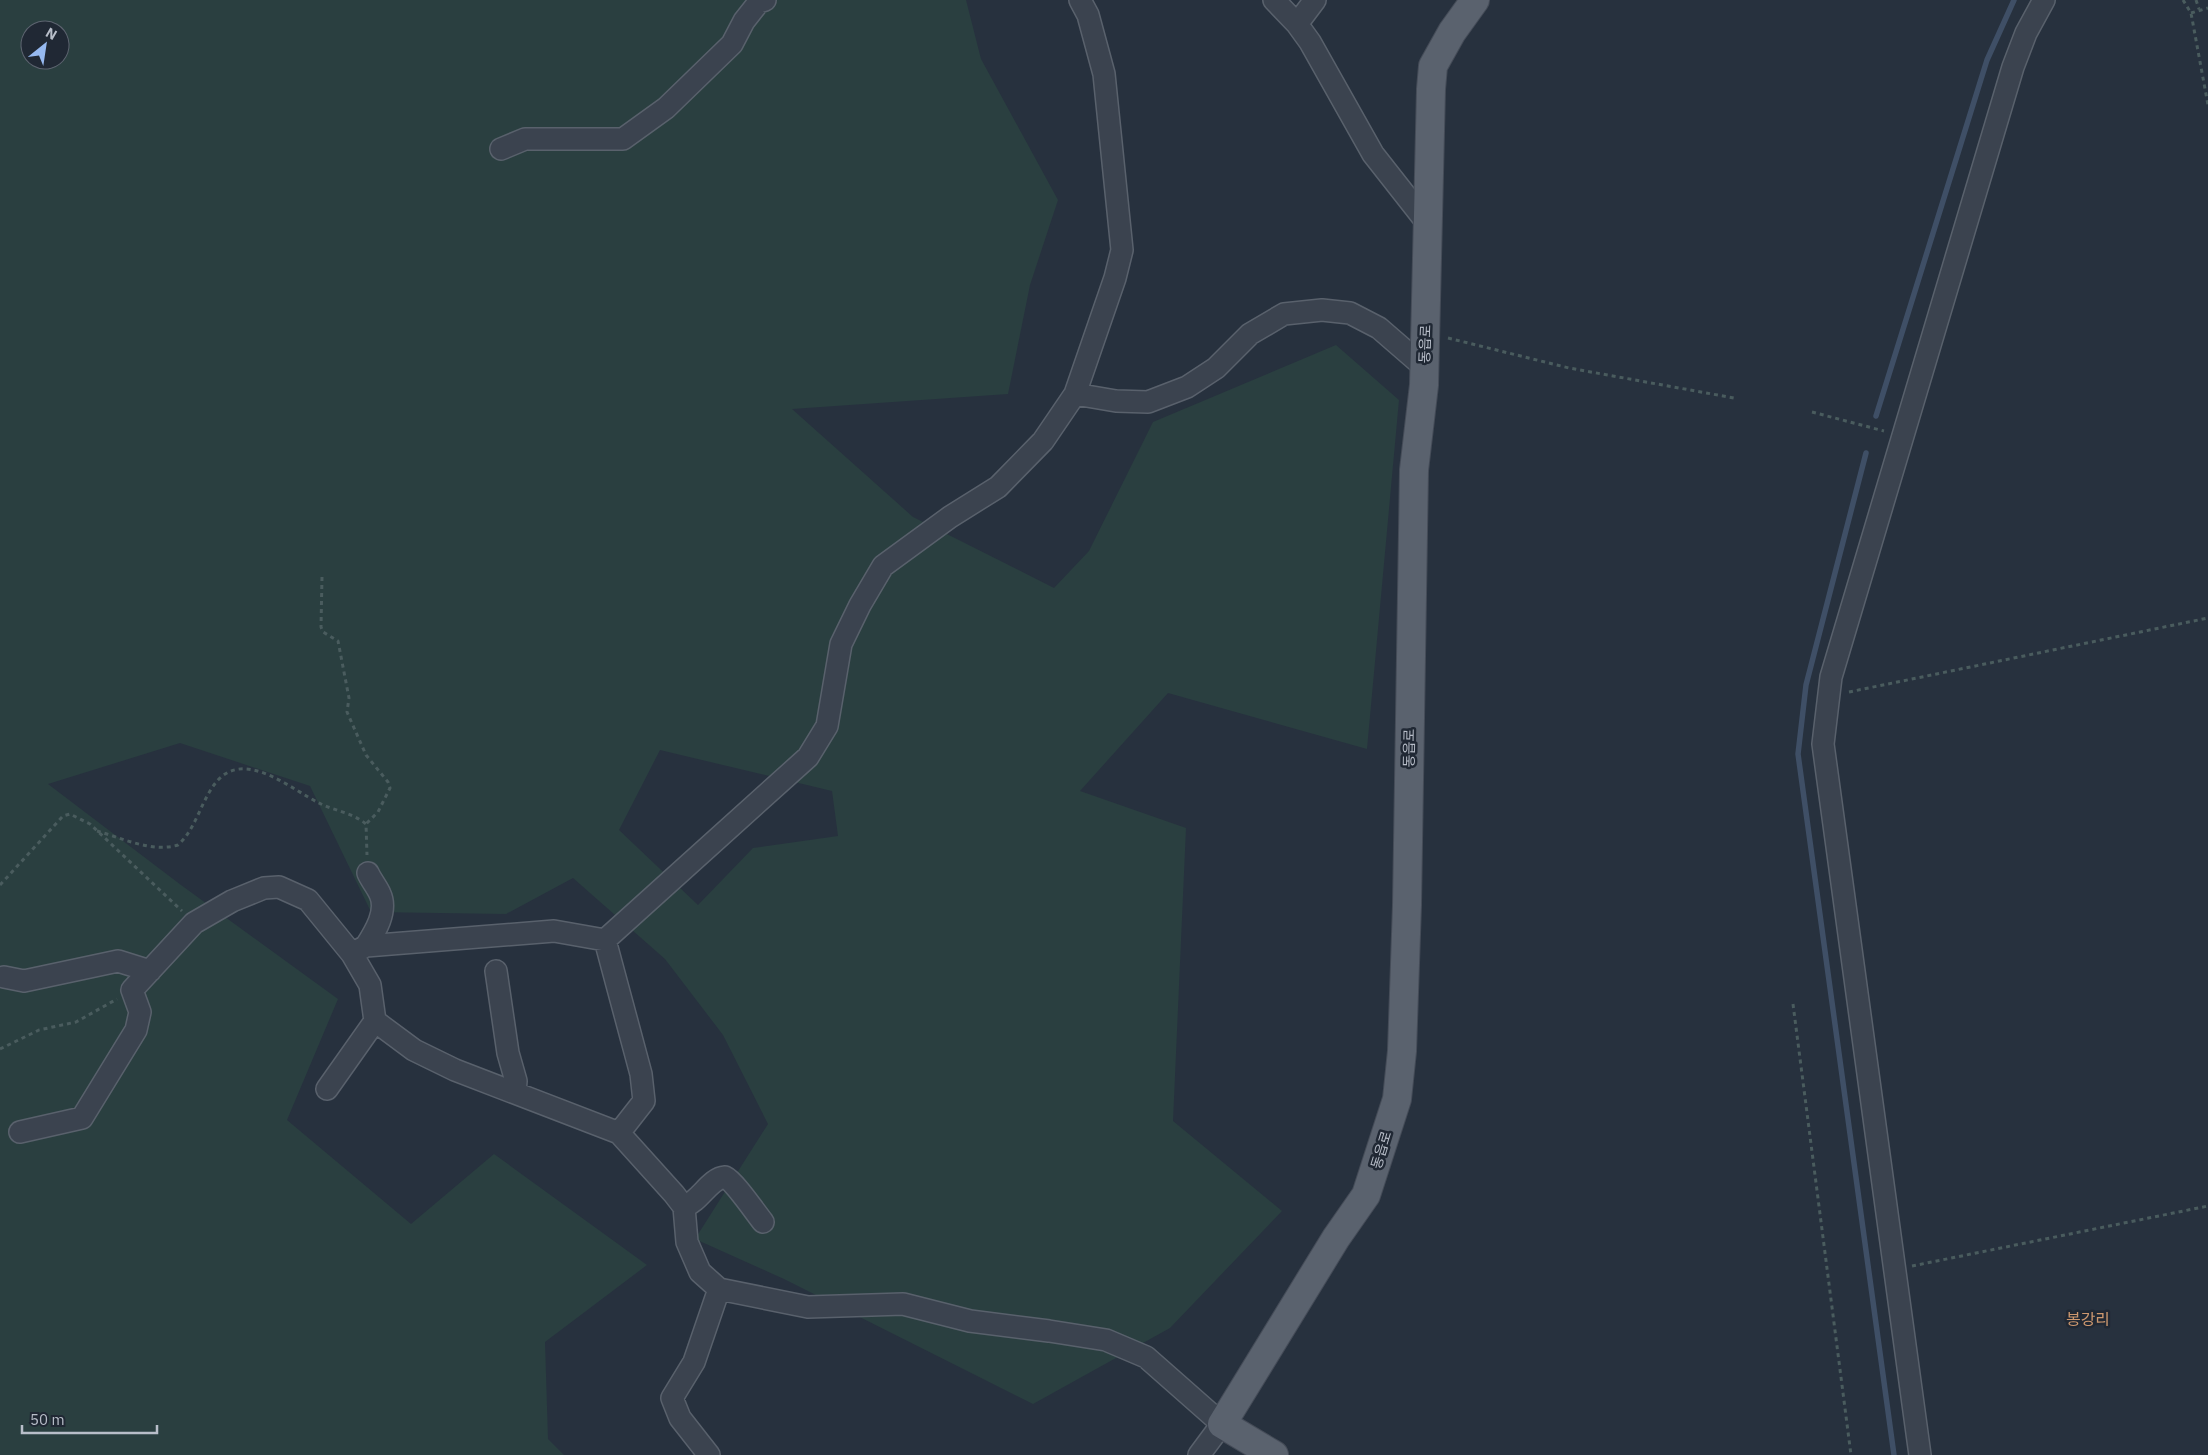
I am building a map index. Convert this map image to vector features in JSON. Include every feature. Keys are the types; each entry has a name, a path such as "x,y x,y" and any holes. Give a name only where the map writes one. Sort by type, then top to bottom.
{"main road":[{"name":"동읍로","path":"1222,1424 1336,1238 1366,1195 1397,1099 1402,1051 1407,905 1414,470 1424,367 1433,66 1452,32 1475,0"},
{"path":"1222,1424 1274,1455"}],"street":[{"path":"501,149 525,139 623,139 666,108 725,51 732,44 744,21 759,2 765,0"},
{"path":"605,940 808,757 827,726 841,644 883,566 950,517 998,486 1043,441 1075,394 1116,278 1122,250 1104,74 1088,14 1080,0"},
{"path":"1274,0 1297,24 1310,42 1372,154 1428,224"},
{"path":"1297,24 1315,0"},
{"path":"1920,1455 1823,744 1831,677 2013,66 2026,33 2044,0"},
{"path":"1075,394 1116,402 1148,402 1187,387 1216,368 1250,334 1284,314 1322,310 1350,313 1379,328 1424,367"},
{"path":"359,950 378,923 383,904 381,896 368,873"},
{"path":"20,1132 82,1118 136,1030 140,1012 132,990 194,923 232,901 264,888 279,887 308,900 359,950 370,985 376,1022 414,1050 455,1070 619,1133 674,1194 684,1208 687,1242 700,1272 719,1290 808,1308 903,1304 970,1321 1106,1340 1146,1357 1222,1424"},
{"path":"359,950 554,931 605,940"},
{"path":"605,940 641,1074 644,1101 619,1133"},
{"path":"4,977 24,981 118,961 150,971"},
{"path":"496,971 508,1053 516,1081 515,1093"},
{"path":"327,1089 376,1022"},
{"path":"684,1208 693,1204 714,1181 725,1177 735,1184 741,1196 763,1222"},
{"path":"709,1455 680,1418 672,1398 694,1362 719,1290"},
{"name":"동읍로","path":"1199,1455 1222,1424"}],"path":[{"path":"2183,0 2191,13 2208,105"},
{"path":"2196,0 2198,9"},
{"path":"2191,13 2198,9 2208,8"},
{"path":"1425,333 1569,368 1734,398"},
{"path":"1812,412 1903,436"},
{"path":"322,577 321,627 323,632 338,641 349,698 348,712 366,755 388,782 390,788 378,812 366,824"},
{"path":"1828,691 1847,693 2208,618"},
{"path":"97,832 159,847 178,845 214,785 220,779 239,768 252,769 269,774 305,796 334,810 359,818 366,824 368,873"},
{"path":"0,885 63,816 70,814 75,815 97,832 194,923"},
{"path":"0,1049 39,1030 76,1022 132,990"},
{"path":"1793,1004 1851,1455"},
{"path":"1894,1269 2208,1206"}],"green space":[{"path":"0,0 966,0 981,59 1058,200 1030,285 1008,394 792,409 913,517 1054,588 1089,551 1153,422 1336,345 1399,400 1367,749 1168,693 1080,791 1186,828 1173,1121 1282,1211 1170,1328 1033,1404 784,1279 695,1239 768,1124 723,1035 665,959 573,878 506,914 371,912 310,786 180,743 48,784 181,885 338,999 287,1120 411,1224 494,1154 647,1265 545,1342 548,1439 564,1455 0,1455","holes":["660,750 832,791 838,836 753,848 698,905 619,830"]}],"waterway":[{"path":"1876,416 1987,60 2014,0"},
{"path":"1866,453 1806,685 1798,754 1894,1455"}],"district":[{"name":"봉강리","path":"2088,1319"}]}
